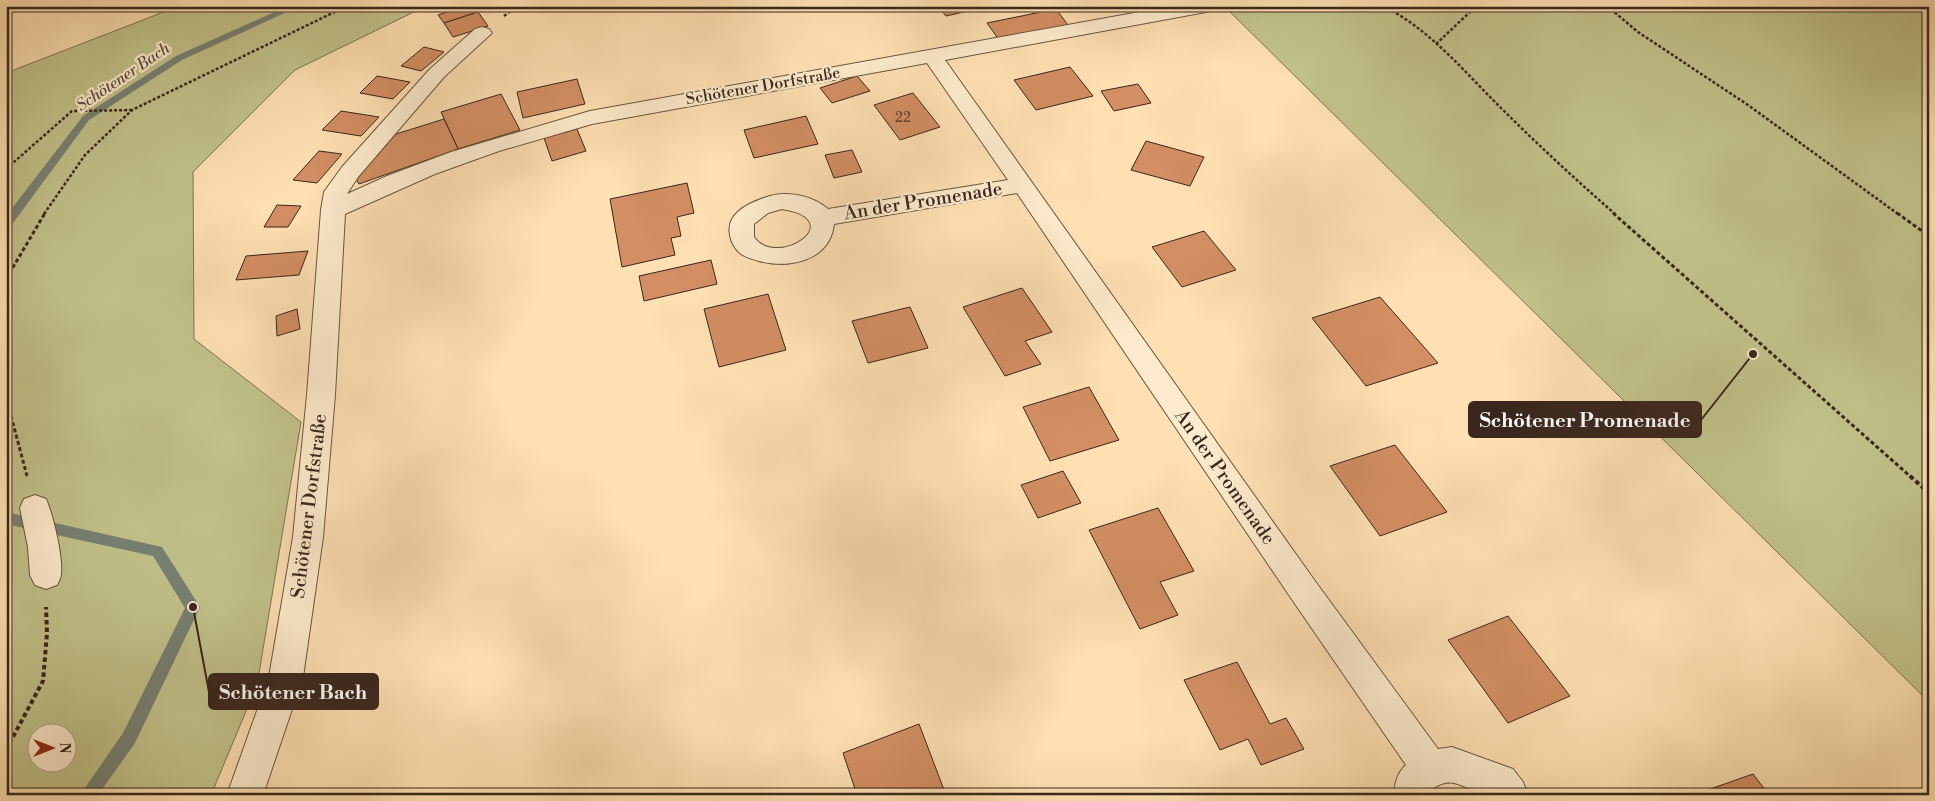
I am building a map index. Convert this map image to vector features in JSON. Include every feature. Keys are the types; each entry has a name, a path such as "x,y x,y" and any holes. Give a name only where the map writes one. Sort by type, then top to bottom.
{"street":[{"name":"Schötener Dorfstraße","path":"333,210 368,192 433,166 522,136 590,118 1206,6"},
{"name":"Schötener Dorfstraße","path":"245,795 286,677 306,546 322,396 333,210 336,192 350,172 437,73 482,33"},
{"name":"An der Promenade","path":"932,56 1023,184 1338,641 1421,781 1452,764 1500,782 1510,795"},
{"name":"An der Promenade","path":"822,218 1023,184"},
{"path":"35,508 43,547 46,575"}],"path":[{"path":"6,279 47,209 85,155 132,110 347,6"},
{"path":"1383,6 1393,11 1436,44 1552,159 1707,294 1929,493"},
{"path":"1436,44 1470,12 1480,6"},
{"path":"1607,6 1638,32 1748,104 1929,236"},
{"path":"6,169 72,112 132,110"},
{"path":"6,397 35,508"},
{"path":"6,750 43,681 47,634 46,575"}],"green space":[{"path":"179,6 426,6 295,70 193,172 194,339 301,422 257,685 211,795 6,795 6,73"},
{"path":"1224,6 1929,6 1929,702"}],"building":[{"path":"466,6 474,6 478,12 444,23 438,15"},
{"path":"938,6 980,6 981,8 946,16"},
{"path":"1056,9 1068,25 999,40 987,23"},
{"path":"478,12 488,26 453,37 444,23"},
{"path":"424,47 444,52 421,71 401,66"},
{"path":"1070,67 1093,96 1036,110 1014,80"},
{"path":"377,76 410,82 393,99 360,93"},
{"path":"857,76 870,91 832,103 820,88"},
{"path":"577,79 585,104 523,118 517,92"},
{"path":"1138,84 1151,103 1114,111 1101,91"},
{"path":"913,93 940,127 900,140 874,105"},
{"path":"501,94 520,130 458,149 441,112"},
{"path":"341,111 379,117 361,136 322,130"},
{"path":"806,116 818,144 754,158 744,130"},
{"path":"444,119 458,149 359,184 356,179 396,134"},
{"path":"577,129 586,151 552,161 544,138"},
{"path":"1146,141 1204,157 1190,186 1131,170"},
{"path":"852,150 862,172 834,178 825,155"},
{"path":"319,151 342,154 317,183 293,180"},
{"path":"687,183 694,213 677,217 681,236 671,238 675,255 622,267 610,199"},
{"path":"277,205 301,206 288,227 264,227"},
{"path":"1204,231 1236,270 1182,287 1152,247"},
{"path":"308,251 299,275 236,280 246,256"},
{"path":"711,260 717,284 644,301 639,276"},
{"path":"1022,288 1052,332 1025,341 1041,364 1005,376 963,307"},
{"path":"768,294 786,350 719,367 704,309"},
{"path":"1380,297 1438,363 1366,386 1312,318"},
{"path":"910,307 928,348 868,363 852,321"},
{"path":"297,309 300,329 277,336 276,316"},
{"path":"1089,387 1119,440 1050,461 1023,407"},
{"path":"1395,445 1447,512 1380,536 1330,466"},
{"path":"1063,471 1081,503 1038,518 1021,485"},
{"path":"1158,508 1194,571 1160,582 1178,615 1140,629 1089,530"},
{"path":"1508,616 1570,696 1508,723 1448,640"},
{"path":"1237,662 1270,724 1286,718 1304,749 1261,765 1248,739 1220,750 1184,680"},
{"path":"919,724 946,795 857,795 843,753"},
{"path":"1753,774 1769,795 1700,795 1699,793"}],"waterway":[{"name":"Schötener Bach","path":"6,224 86,118 179,58 296,6"},
{"name":"Schötener Bach","path":"6,518 157,551 193,607 129,738 88,795"}],"place":[{"name":"Schötener Promenade","path":"1753,354"},
{"name":"Schötener Bach","path":"193,607"}]}
